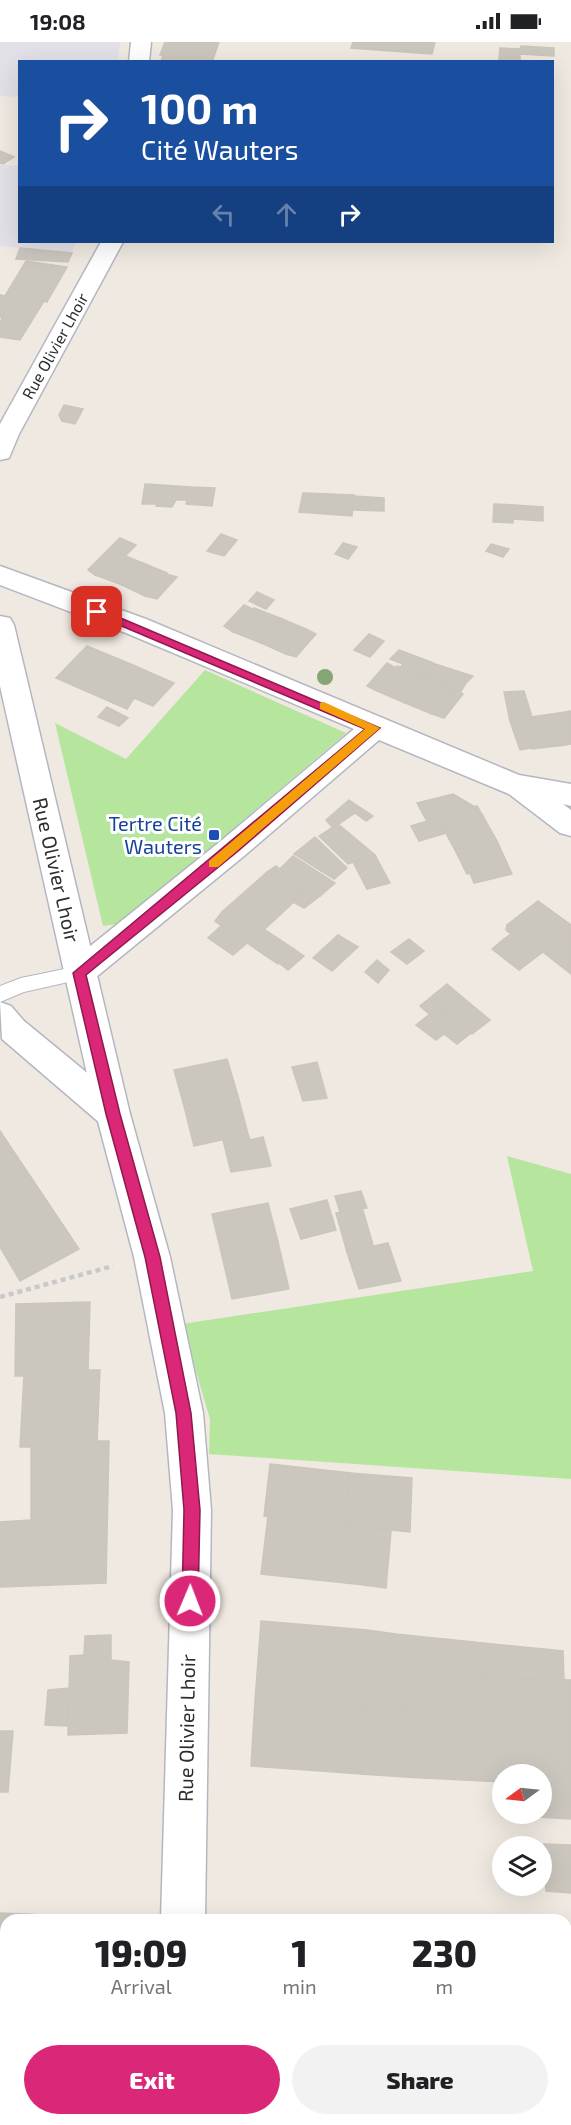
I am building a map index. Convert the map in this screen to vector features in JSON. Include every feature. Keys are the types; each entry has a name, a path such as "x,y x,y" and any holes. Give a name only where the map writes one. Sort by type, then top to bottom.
{"street":[{"path":"139,60 141,42"},
{"name":"Rue Olivier Lhoir","path":"2,440 111,243"},
{"path":"0,575 136,627 374,728 514,784 571,795"},
{"name":"Rue Olivier Lhoir","path":"0,625 113,1114 152,1257 183,1413 191,1499 183,1914"},
{"path":"80,973 233,848 374,728"},
{"path":"514,784 571,825"},
{"path":"0,1015 13,1030 113,1114"}],"lane":[{"path":"0,994 21,985 80,973"}],"path":[{"path":"0,1298 94,1270"}],"shaded area":[{"path":"0,42 120,42 118,60 18,60 18,97 0,96"},
{"path":"0,165 18,166 18,243 76,243 72,254 0,246"}],"green space":[{"path":"205,670 346,733 123,923 103,926 55,723 126,759"},
{"path":"507,1156 571,1174 571,1479 209,1454 210,1419 182,1324 533,1271"}],"building":[{"path":"165,42 200,42 194,57 160,55"},
{"path":"200,42 219,42 213,60 194,60"},
{"path":"353,42 435,42 432,54 351,48"},
{"path":"521,46 554,48 554,56 520,54 520,60 499,60 500,48 520,49"},
{"path":"163,55 194,57 193,60 162,60"},
{"path":"0,151 14,157 3,164 0,163"},
{"path":"20,248 72,253 68,262 16,259"},
{"path":"26,261 67,267 47,302 5,296"},
{"path":"0,295 44,301 31,322 0,317"},
{"path":"3,317 31,322 20,340 0,337 0,322"},
{"path":"64,405 83,409 75,424 62,421 59,415"},
{"path":"145,484 160,485 156,504 142,504"},
{"path":"160,485 190,487 187,500 176,500 172,507 156,506"},
{"path":"190,487 215,488 212,506 186,504"},
{"path":"303,493 354,495 352,516 299,512"},
{"path":"354,496 384,498 384,511 353,510"},
{"path":"494,504 514,505 513,523 493,522"},
{"path":"514,505 543,507 543,521 514,519"},
{"path":"221,534 237,540 224,556 207,551"},
{"path":"120,538 136,545 125,556 118,553 95,575 88,570"},
{"path":"343,543 357,547 348,559 335,554"},
{"path":"491,544 509,549 503,557 486,551"},
{"path":"118,553 143,563 122,585 95,575"},
{"path":"143,563 167,573 145,596 122,585"},
{"path":"166,574 177,577 157,599 145,596"},
{"path":"257,592 274,600 266,609 249,601"},
{"path":"244,605 253,609 233,632 224,626"},
{"path":"254,608 280,618 261,643 233,632"},
{"path":"280,618 306,629 286,654 261,643"},
{"path":"306,629 316,634 296,657 286,654"},
{"path":"369,634 384,641 370,657 354,650"},
{"path":"87,646 174,683 153,706 134,698 127,709 56,678"},
{"path":"399,650 435,664 424,677 400,668 403,664 390,659"},
{"path":"387,663 396,668 377,691 367,686"},
{"path":"435,664 473,676 466,683 450,676 443,685 424,677"},
{"path":"397,666 423,677 405,703 377,691"},
{"path":"450,676 466,683 460,693 443,685"},
{"path":"423,677 453,689 432,714 405,703"},
{"path":"453,689 463,694 444,718 432,714"},
{"path":"524,691 532,717 510,721 504,692"},
{"path":"107,707 128,718 119,726 98,717"},
{"path":"571,711 571,744 565,745 552,714"},
{"path":"552,714 565,745 532,749 523,718"},
{"path":"523,719 532,748 520,750 510,721"},
{"path":"453,794 475,807 427,821 417,803"},
{"path":"349,800 373,816 366,821 355,813 333,828 326,820"},
{"path":"477,806 483,816 442,826 440,817"},
{"path":"483,816 497,841 455,850 442,826"},
{"path":"440,817 446,833 419,841 411,826"},
{"path":"338,824 375,855 348,864 319,836"},
{"path":"315,837 347,868 334,879 294,854"},
{"path":"497,841 507,863 467,874 455,850"},
{"path":"375,855 390,883 367,889 353,862"},
{"path":"293,856 335,883 320,896 280,869"},
{"path":"507,863 512,874 474,883 470,873"},
{"path":"276,866 307,887 300,894 267,872"},
{"path":"267,872 301,895 282,913 248,889"},
{"path":"307,887 320,896 304,908 293,902"},
{"path":"248,889 282,913 257,936 222,912"},
{"path":"538,901 571,925 571,931 543,952 507,925"},
{"path":"222,912 256,935 247,943 215,921"},
{"path":"507,925 530,942 519,951 504,939 511,934 506,930"},
{"path":"221,926 247,943 233,955 208,938"},
{"path":"264,929 294,949 278,964 247,943"},
{"path":"571,931 571,974 543,952"},
{"path":"338,935 358,947 332,971 313,958"},
{"path":"409,939 424,951 407,964 391,952"},
{"path":"504,939 519,951 530,942 543,952 519,970 492,949"},
{"path":"294,949 304,956 288,970 279,963"},
{"path":"377,960 389,970 378,983 365,972"},
{"path":"447,984 461,996 434,1018 420,1006"},
{"path":"461,996 490,1020 472,1034 444,1010"},
{"path":"444,1010 459,1023 436,1040 416,1025 430,1014 434,1018"},
{"path":"459,1023 471,1033 457,1044 444,1034"},
{"path":"227,1059 238,1096 184,1106 174,1070"},
{"path":"317,1062 327,1098 303,1101 292,1067"},
{"path":"238,1096 248,1134 194,1146 184,1106"},
{"path":"0,1131 79,1249 20,1281 0,1247"},
{"path":"248,1134 250,1140 263,1137 271,1166 231,1172 223,1140"},
{"path":"361,1191 367,1208 340,1212 335,1196"},
{"path":"327,1200 336,1230 301,1239 290,1209"},
{"path":"268,1203 278,1242 222,1256 212,1214"},
{"path":"362,1207 373,1245 347,1252 336,1213"},
{"path":"278,1242 289,1289 232,1299 222,1256"},
{"path":"388,1243 401,1281 359,1289 347,1252"},
{"path":"90,1302 88,1370 100,1370 97,1441 109,1441 106,1583 0,1587 0,1522 31,1520 31,1447 20,1447 24,1376 15,1376 16,1304"},
{"path":"270,1464 350,1473 345,1525 264,1516"},
{"path":"350,1473 412,1478 410,1532 345,1525"},
{"path":"268,1516 370,1528 364,1585 261,1574"},
{"path":"370,1528 391,1531 386,1588 364,1585"},
{"path":"261,1621 367,1630 364,1707 255,1701"},
{"path":"367,1630 395,1634 391,1707 363,1706"},
{"path":"395,1634 473,1642 472,1679 394,1675"},
{"path":"111,1635 111,1660 129,1662 127,1733 68,1735 70,1656 84,1655 85,1636"},
{"path":"473,1642 563,1651 564,1680 472,1676"},
{"path":"394,1675 571,1680 571,1716 391,1707"},
{"path":"69,1688 68,1726 45,1725 48,1690"},
{"path":"255,1701 364,1707 361,1774 251,1766"},
{"path":"363,1706 407,1708 405,1777 361,1774"},
{"path":"407,1708 571,1716 571,1819 552,1818 552,1764 492,1764 492,1781 405,1777"},
{"path":"0,1731 13,1731 8,1792 0,1792"},
{"path":"552,1844 571,1845 571,1893 552,1891"}],"slow traffic":[{"path":"213,864 374,728 324,706"}],"place":[{"name":"Tertre Cité Wauters","path":"214,835"}],"route":[{"path":"97,612 374,728 233,848 80,973 113,1114 152,1257 183,1413 192,1510 190,1601"}]}
